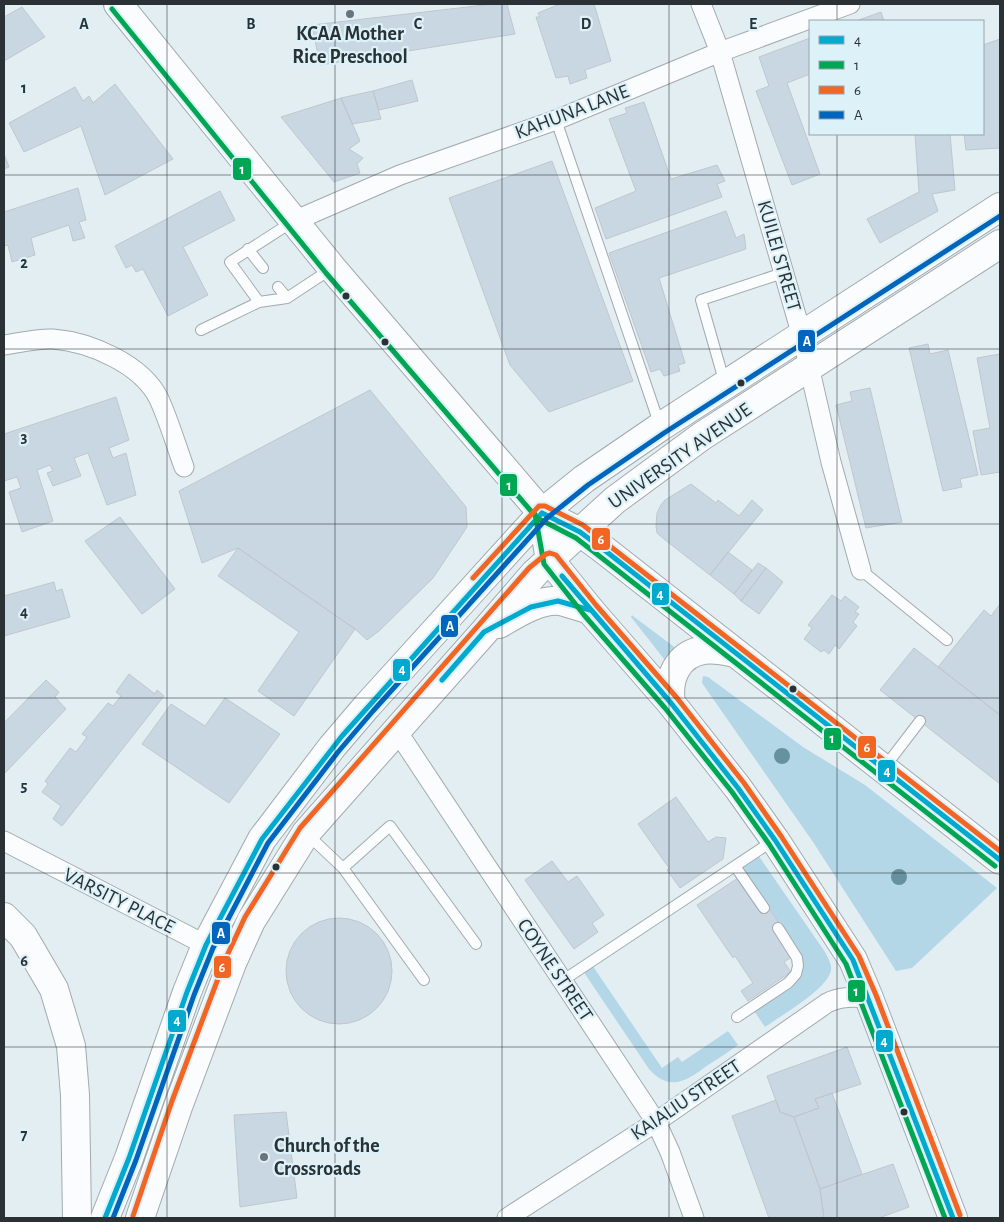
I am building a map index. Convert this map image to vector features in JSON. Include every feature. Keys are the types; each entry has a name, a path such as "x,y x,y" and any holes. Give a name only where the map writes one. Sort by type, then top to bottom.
{"main road":[{"path":"118,4 332,268 542,513 580,532 1000,860"},
{"name":"UNIVERSITY AVENUE","path":"105,1218 129,1158 187,992 206,945 262,839 332,747 367,706 542,513 584,479 660,427 1000,207"},
{"name":"UNIVERSITY AVENUE","path":"140,1218 179,1104 232,963 251,921 306,832 534,574 615,500 702,436 809,369 1000,244"},
{"path":"542,513 550,560 590,610 671,703 738,788 775,840 853,960 953,1218"},
{"path":"484,632 510,617 540,604 558,601 590,610"},
{"path":"671,703 672,677 678,666 687,657 704,650 735,653"},
{"path":"367,706 396,731"},
{"path":"4,917 23,936 54,989 71,1046 75,1095 77,1218"}],"street":[{"name":"KUILEI STREET","path":"701,4 720,52 782,273 802,336 831,462 861,570"},
{"name":"KAHUNA LANE","path":"294,221 400,174 556,120 720,52 850,4"},
{"path":"4,345 52,339 78,344 111,356 138,372 158,398 184,467"},
{"name":"COYNE STREET","path":"396,731 656,1122 670,1152 694,1218"},
{"name":"VARSITY PLACE","path":"4,841 206,945 232,963"},
{"name":"KAIALIU STREET","path":"507,1218 656,1122 827,1003 849,997 869,998"}],"lane":[{"path":"556,120 660,427"},
{"path":"259,302 230,262 294,221"},
{"path":"248,249 263,268"},
{"path":"201,330 259,302 287,298 332,268"},
{"path":"726,386 701,300 782,273"},
{"path":"278,287 287,298"},
{"path":"861,570 947,640"},
{"path":"884,769 920,721"},
{"path":"343,868 390,826 476,944"},
{"path":"306,832 343,868 424,980"},
{"path":"562,981 775,840"},
{"path":"735,866 764,908"},
{"path":"737,1017 788,983 796,974 797,958 778,928"}],"shaded area":[{"path":"632,615 681,652 668,664 631,617"},
{"path":"703,676 708,677 803,747 865,785 997,888 912,968 896,971 813,842 702,683"},
{"path":"756,852 825,952 830,961 831,968 821,986 765,1027 752,1008 797,970 781,926 735,866"},
{"path":"590,962 662,1068 678,1057 682,1062 728,1031 738,1045 686,1079 679,1082 664,1081 649,1069 581,968"}],"building":[{"path":"507,4 515,34 320,65 312,25"},
{"path":"560,4 594,4 611,61 585,70 587,78 570,84 568,76 556,78 536,17 540,17 538,13"},
{"path":"22,7 45,37 4,61 4,17"},
{"path":"881,12 884,20 859,20"},
{"path":"809,38 809,74 787,83 820,174 792,185 756,91 769,86 759,57"},
{"path":"1000,39 1000,148 966,150 964,135 984,135 984,45"},
{"path":"412,80 418,101 379,110 373,91"},
{"path":"115,84 173,159 105,195 81,126 24,152 9,123 75,87 83,101 89,96 93,103"},
{"path":"373,91 381,119 352,124 341,98"},
{"path":"341,98 360,141 349,149 363,158 357,164 360,173 334,182 281,117"},
{"path":"644,102 671,179 717,165 725,181 717,184 722,197 606,239 595,208 636,191 609,119 627,113 625,108"},
{"path":"915,135 950,135 955,190 932,194 938,211 880,243 867,219 919,192"},
{"path":"4,154 9,167 4,169"},
{"path":"552,161 633,381 549,412 510,365 449,198"},
{"path":"78,188 86,220 79,222 85,238 73,241 69,225 31,238 35,255 12,262 8,245 4,246 4,212"},
{"path":"220,191 235,220 183,247 208,295 168,316 143,269 136,272 132,265 126,268 115,246"},
{"path":"726,211 736,238 744,234 746,249 659,278 685,363 678,365 680,371 664,376 660,369 651,372 609,253"},
{"path":"928,344 930,354 948,350 978,475 960,479 962,487 943,491 909,348"},
{"path":"1000,354 1000,472 981,475 973,431 990,428 977,358"},
{"path":"870,388 902,522 866,528 836,405 852,401 850,392"},
{"path":"370,390 466,507 467,527 433,578 379,631 367,640 355,629 238,548 202,563 179,491"},
{"path":"116,397 129,440 109,448 113,458 126,453 136,495 107,505 88,453 74,458 81,476 53,486 47,473 53,471 50,465 37,470 53,521 22,532 9,492 21,488 17,477 4,481 4,434"},
{"path":"691,484 716,503 718,500 739,516 752,500 763,510 710,575 657,533 657,513 661,505 665,500"},
{"path":"120,517 175,589 142,614 85,541"},
{"path":"238,548 355,629 294,716 258,691 299,632 218,576"},
{"path":"728,552 752,570 734,594 710,575"},
{"path":"758,563 766,568 741,601 734,594"},
{"path":"766,568 783,582 759,614 741,601"},
{"path":"54,582 56,591 62,589 70,617 4,636 4,596"},
{"path":"832,595 841,601 845,596 859,607 855,612 859,614 853,622 857,626 839,649 835,645 829,654 824,650 821,652 804,639 812,628 808,625"},
{"path":"1000,604 1000,715 938,667 984,610 991,616"},
{"path":"914,648 1000,715 1000,784 880,690"},
{"path":"129,674 155,694 157,690 164,696 62,826 53,819 61,806 42,792 48,784 45,781 70,748 76,752 87,737 82,734 108,703 113,706 121,696 116,692"},
{"path":"46,680 59,692 55,697 66,709 4,774 4,723"},
{"path":"225,698 280,734 229,803 142,744 171,704 205,726"},
{"path":"676,797 708,842 716,837 726,838 723,859 680,888 667,870 669,868 638,824"},
{"path":"552,861 568,882 577,876 604,915 592,923 598,932 574,949 525,880"},
{"path":"738,878 767,905 796,954 784,962 791,972 748,1001 741,991 753,983 735,956 733,958 697,905"},
{"path":"339,918 359,922 377,933 388,951 392,971 388,991 377,1009 359,1020 339,1024 319,1020 301,1009 290,991 286,971 290,951 301,933 319,922"},
{"path":"847,1047 861,1084 815,1099 819,1108 794,1117 780,1112 767,1076"},
{"path":"832,1093 862,1174 820,1189 794,1117 819,1108 815,1099"},
{"path":"776,1100 780,1112 794,1117 820,1189 824,1218 769,1218 732,1116"},
{"name":"Church of the Crossroads","path":"286,1112 297,1198 240,1207 234,1115"},
{"path":"893,1164 909,1207 879,1218 824,1218 820,1189"}],"transit line":[{"name":"1","path":"112,9 326,273 537,518 576,538 995,866"},
{"name":"A","path":"113,1218 213,948 268,843 338,752 373,711 547,518 588,485 664,433 1000,216"},
{"name":"6","path":"473,578 539,506 545,506 583,525 1000,851"},
{"name":"4","path":"542,513 580,532 603,549 1000,860"},
{"name":"4","path":"105,1218 129,1158 187,992 206,945 262,839 342,736 542,513"},
{"name":"1","path":"535,514 544,564 584,615 665,708 732,792 769,844 846,964 945,1218"},
{"name":"6","path":"133,1216 172,1101 225,960 245,917 300,828 529,568 546,554 550,553 556,555 596,605 677,698 744,783 859,956 876,995 960,1215"},
{"name":"4","path":"562,576 671,703 738,788 775,840 853,960 953,1218"},
{"name":"4","path":"442,680 484,632 531,607 558,601 590,610"}],"place":[{"name":"KCAA Mother Rice Preschool","path":"350,14"},
{"name":"Church of the Crossroads","path":"264,1157"}]}
